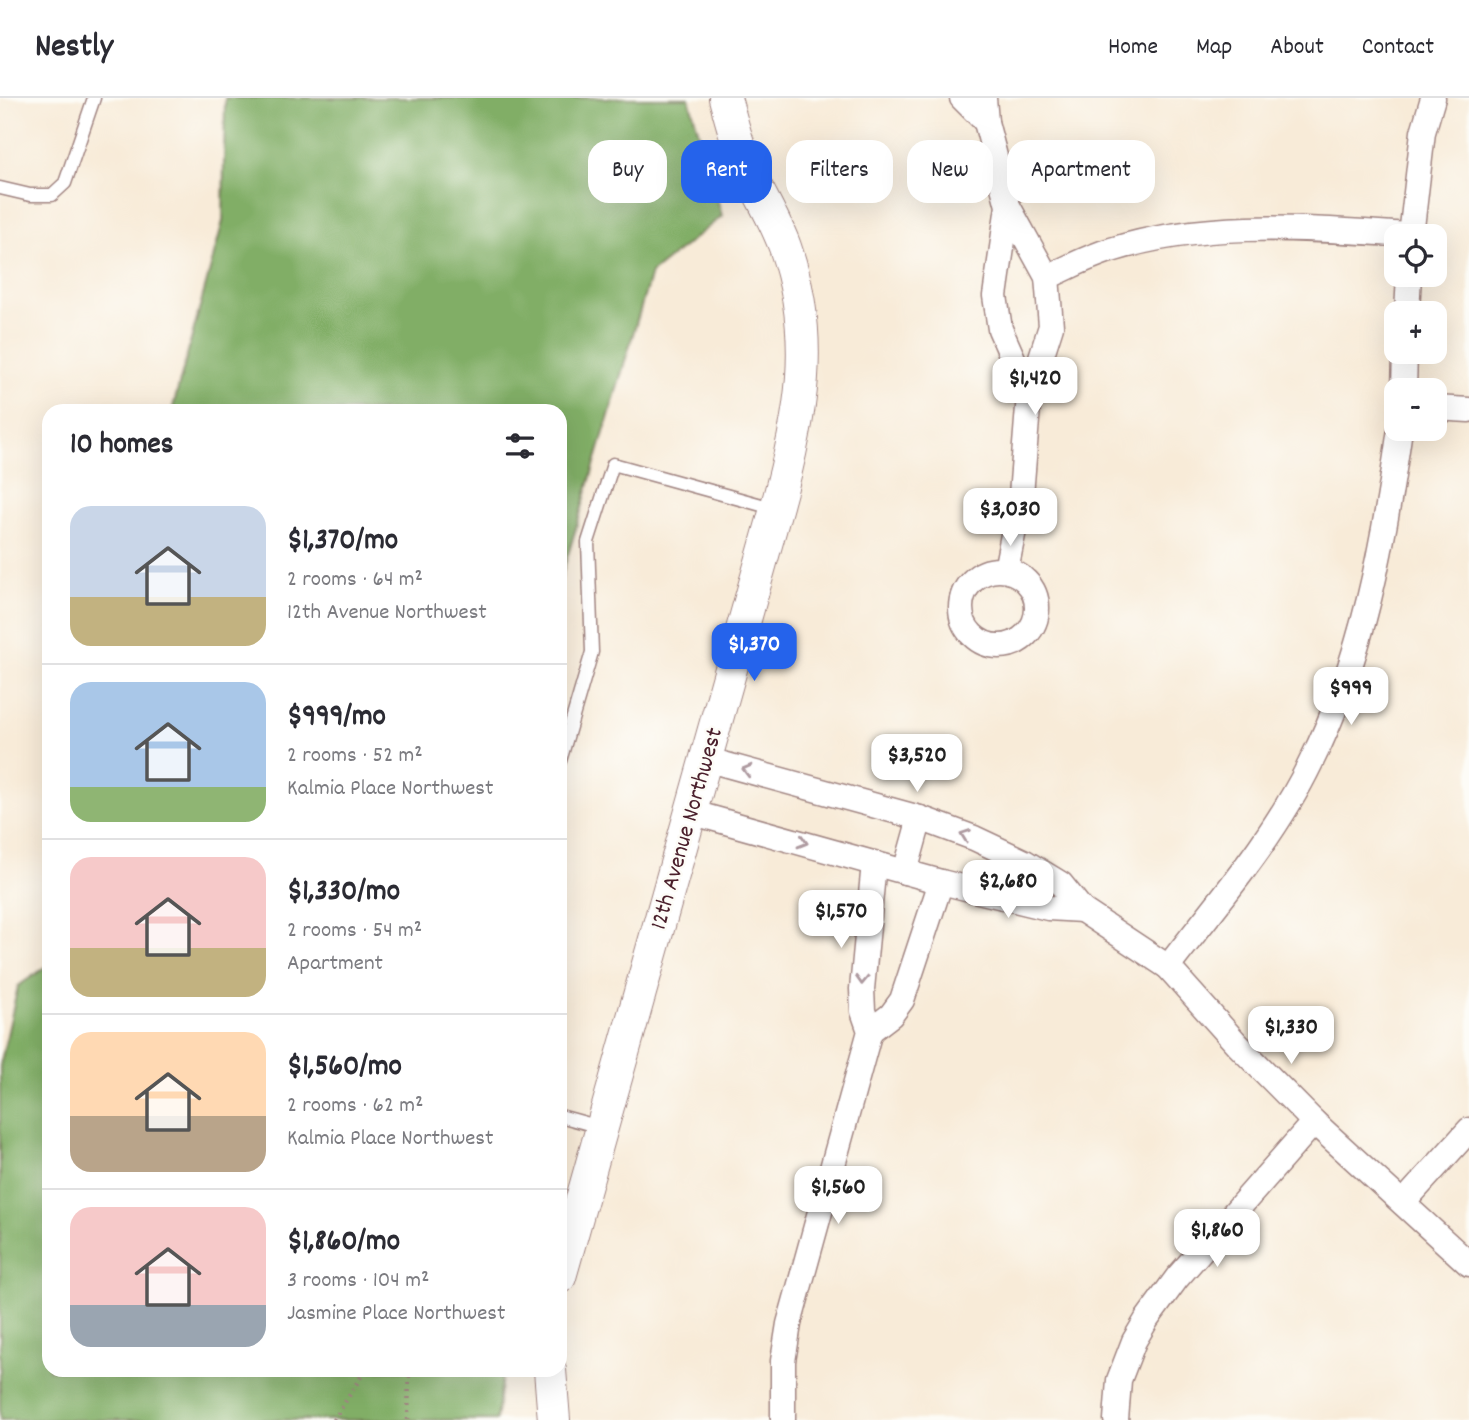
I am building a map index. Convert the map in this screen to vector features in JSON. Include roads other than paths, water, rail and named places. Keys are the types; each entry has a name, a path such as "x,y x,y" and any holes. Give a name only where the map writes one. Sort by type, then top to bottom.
{"street":[{"name":"12th Avenue Northwest","path":"567,1251 776,509 799,415 805,352 803,318 785,246 749,172 725,98"},
{"path":"962,98 985,110 1008,206 1047,277 1051,326 1029,395 1021,495 1006,570"},
{"path":"1412,224 1423,132 1433,98"},
{"path":"1008,206 995,296 1000,329 1029,395"},
{"path":"1047,277 1111,250 1183,235 1269,227 1384,233"},
{"path":"1447,409 1469,410"},
{"path":"1168,967 1257,850 1311,763 1361,631 1389,504 1398,441"},
{"path":"705,759 920,818 974,838 1025,862 1061,884 1082,910 1168,967 1237,1044 1314,1122 1469,1264"},
{"path":"690,812 942,882 1048,908 1082,910"},
{"path":"905,872 920,818"},
{"path":"783,1420 783,1361 792,1312 870,1031 863,1011 862,989 874,863"},
{"path":"870,1031 891,1015 902,1000 942,882"},
{"path":"1116,1420 1119,1380 1134,1341 1147,1319 1177,1279 1314,1122"},
{"path":"1404,1203 1469,1130"},
{"path":"551,1377 554,1420"}],"lane":[{"path":"0,188 30,195 52,195 65,183 94,98"},
{"path":"567,737 592,652 588,542 613,464 776,509"},
{"path":"567,1118 600,1127"}]}
